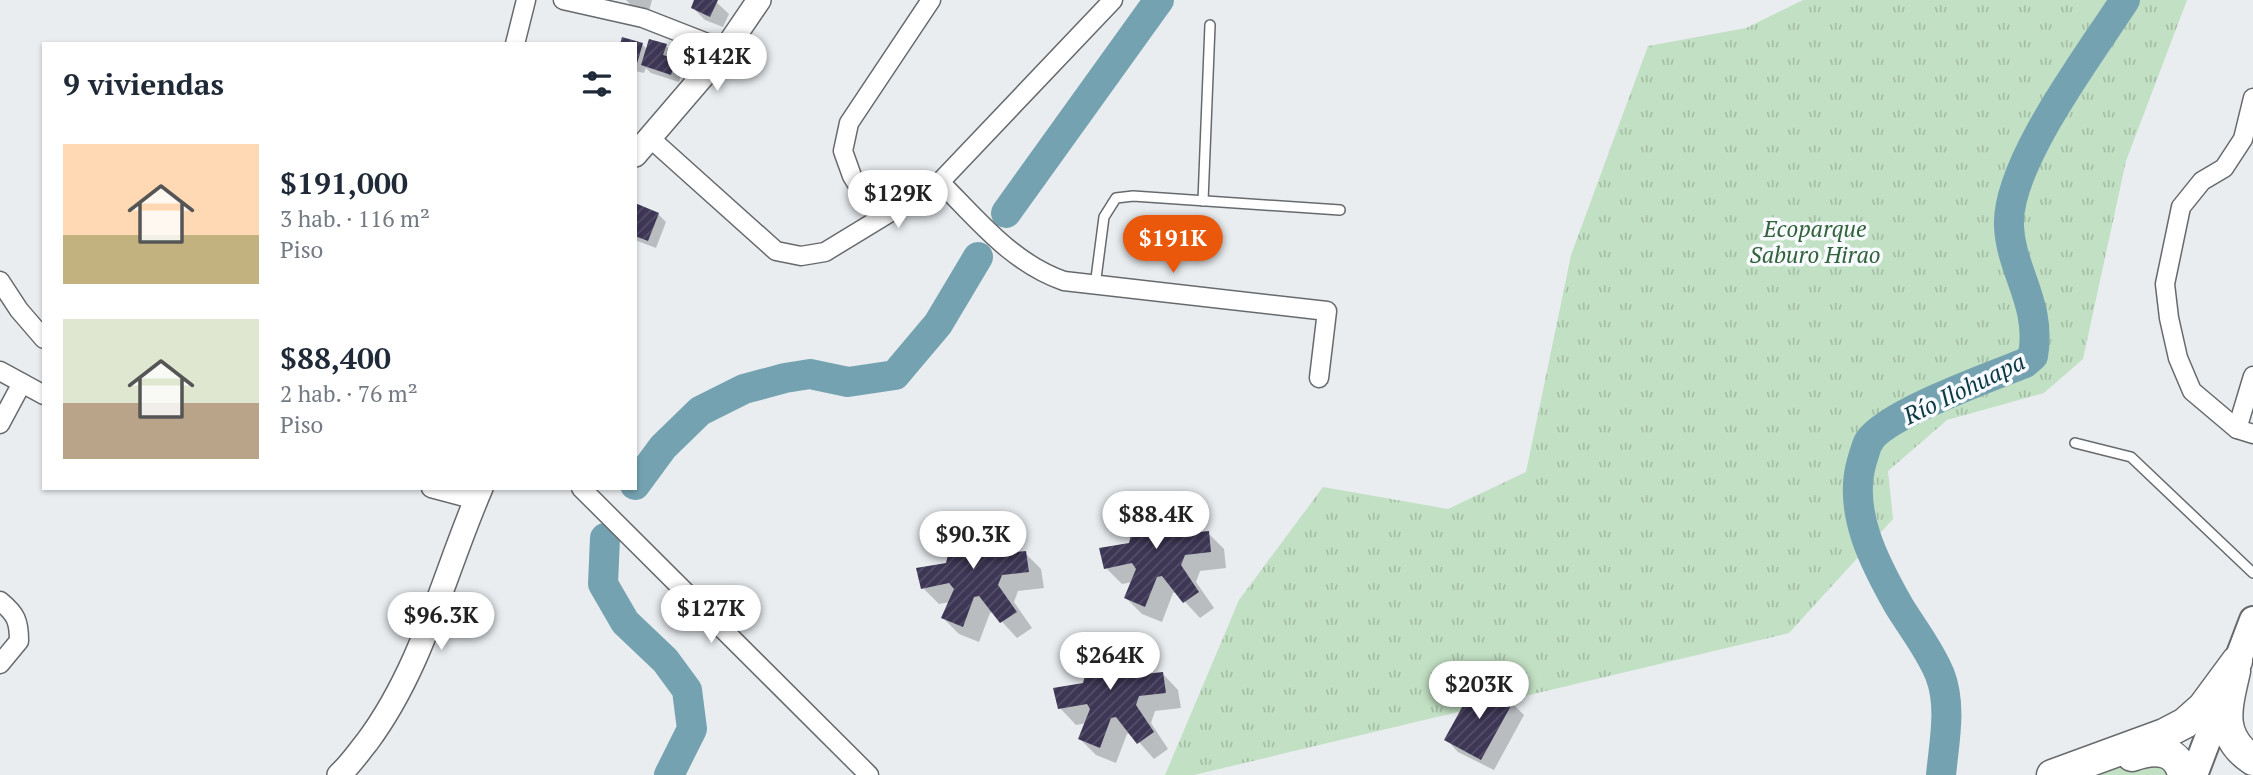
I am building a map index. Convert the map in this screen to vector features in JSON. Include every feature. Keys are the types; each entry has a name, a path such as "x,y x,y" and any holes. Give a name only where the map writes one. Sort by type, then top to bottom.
{"highway":[{"path":"2237,661 2227,726 2236,745 2253,760"},
{"path":"2052,775 2164,734 2185,723 2215,693 2237,661"},
{"path":"2079,775 2152,751 2174,756 2180,763 2183,775"}],"main road":[{"path":"2194,775 2253,620"}],"street":[{"path":"516,42 526,0"},
{"path":"563,0 643,18 725,50"},
{"path":"759,0 725,50 643,147 776,251 801,256 825,252 940,182 1113,0"},
{"path":"894,210 867,200 852,176 843,151 849,123 931,0"},
{"path":"2253,98 2243,139 2224,168 2202,181 2181,207 2165,284 2178,358 2192,391 2245,432 2253,376"},
{"path":"940,182 1018,257 1042,273 1064,281 1328,311 1319,379"},
{"path":"0,281 19,310 42,337"},
{"path":"0,371 42,394"},
{"path":"0,424 22,383"},
{"path":"339,775 394,702 420,646 478,494 447,490"},
{"path":"583,490 869,775"},
{"path":"0,601 17,618 19,630 19,642 0,664"}],"lane":[{"path":"1203,201 1210,25"},
{"path":"1094,285 1104,217 1116,198 1133,196 1340,210"},
{"path":"2075,443 2131,457 2253,573"}],"green space":[{"name":"Ecoparque Saburo Hirao","path":"1803,0 2187,0 2126,161 2083,359 2044,393 1947,420 1888,471 1893,519 1789,633 1194,775 1165,775 1239,600 1323,487 1448,509 1526,472 1571,255 1648,46 1746,28"},
{"path":"2156,759 2173,775 2094,775 2137,760"}],"building":[{"path":"694,0 718,0 710,17 691,8"},
{"path":"622,37 643,43 637,64 637,42 621,42"},
{"path":"649,39 667,44 663,55 676,59 671,75 641,65"},
{"path":"637,204 659,213 648,241 637,237"},
{"path":"1162,495 1183,502 1175,526 1180,534 1209,531 1211,552 1185,555 1181,565 1199,592 1183,603 1162,576 1157,577 1145,607 1124,598 1136,569 1132,563 1104,569 1099,548 1129,543 1131,535 1111,513 1127,500 1147,523 1155,520"},
{"path":"979,515 1000,522 993,546 998,554 1026,551 1029,572 1002,575 998,585 1017,612 1000,623 979,596 974,597 963,627 941,618 954,589 949,583 921,589 916,568 946,563 948,555 928,533 944,520 964,542 973,540"},
{"path":"1116,636 1137,642 1130,667 1135,675 1163,672 1166,693 1139,696 1136,705 1154,732 1137,744 1116,717 1111,718 1100,748 1078,739 1090,709 1087,704 1058,709 1053,688 1083,683 1085,675 1065,654 1081,641 1101,663 1110,661"},
{"path":"1476,682 1513,702 1481,760 1444,740"}],"waterway":[{"path":"1006,213 1159,0"},
{"name":"Río Ilohuapa","path":"1941,775 1946,725 1944,687 1931,657 1881,573 1866,536 1858,499 1862,461 1869,441 1879,430 1896,419 1966,386 2025,363 2033,356 2035,337 2030,304 2011,243 2009,226 2012,201 2035,141 2125,0"},
{"path":"637,482 663,447 700,411 744,389 810,374 848,382 895,375 938,324 978,257"},
{"path":"605,538 603,584 625,622 665,660 687,690 692,729 669,775"}]}
